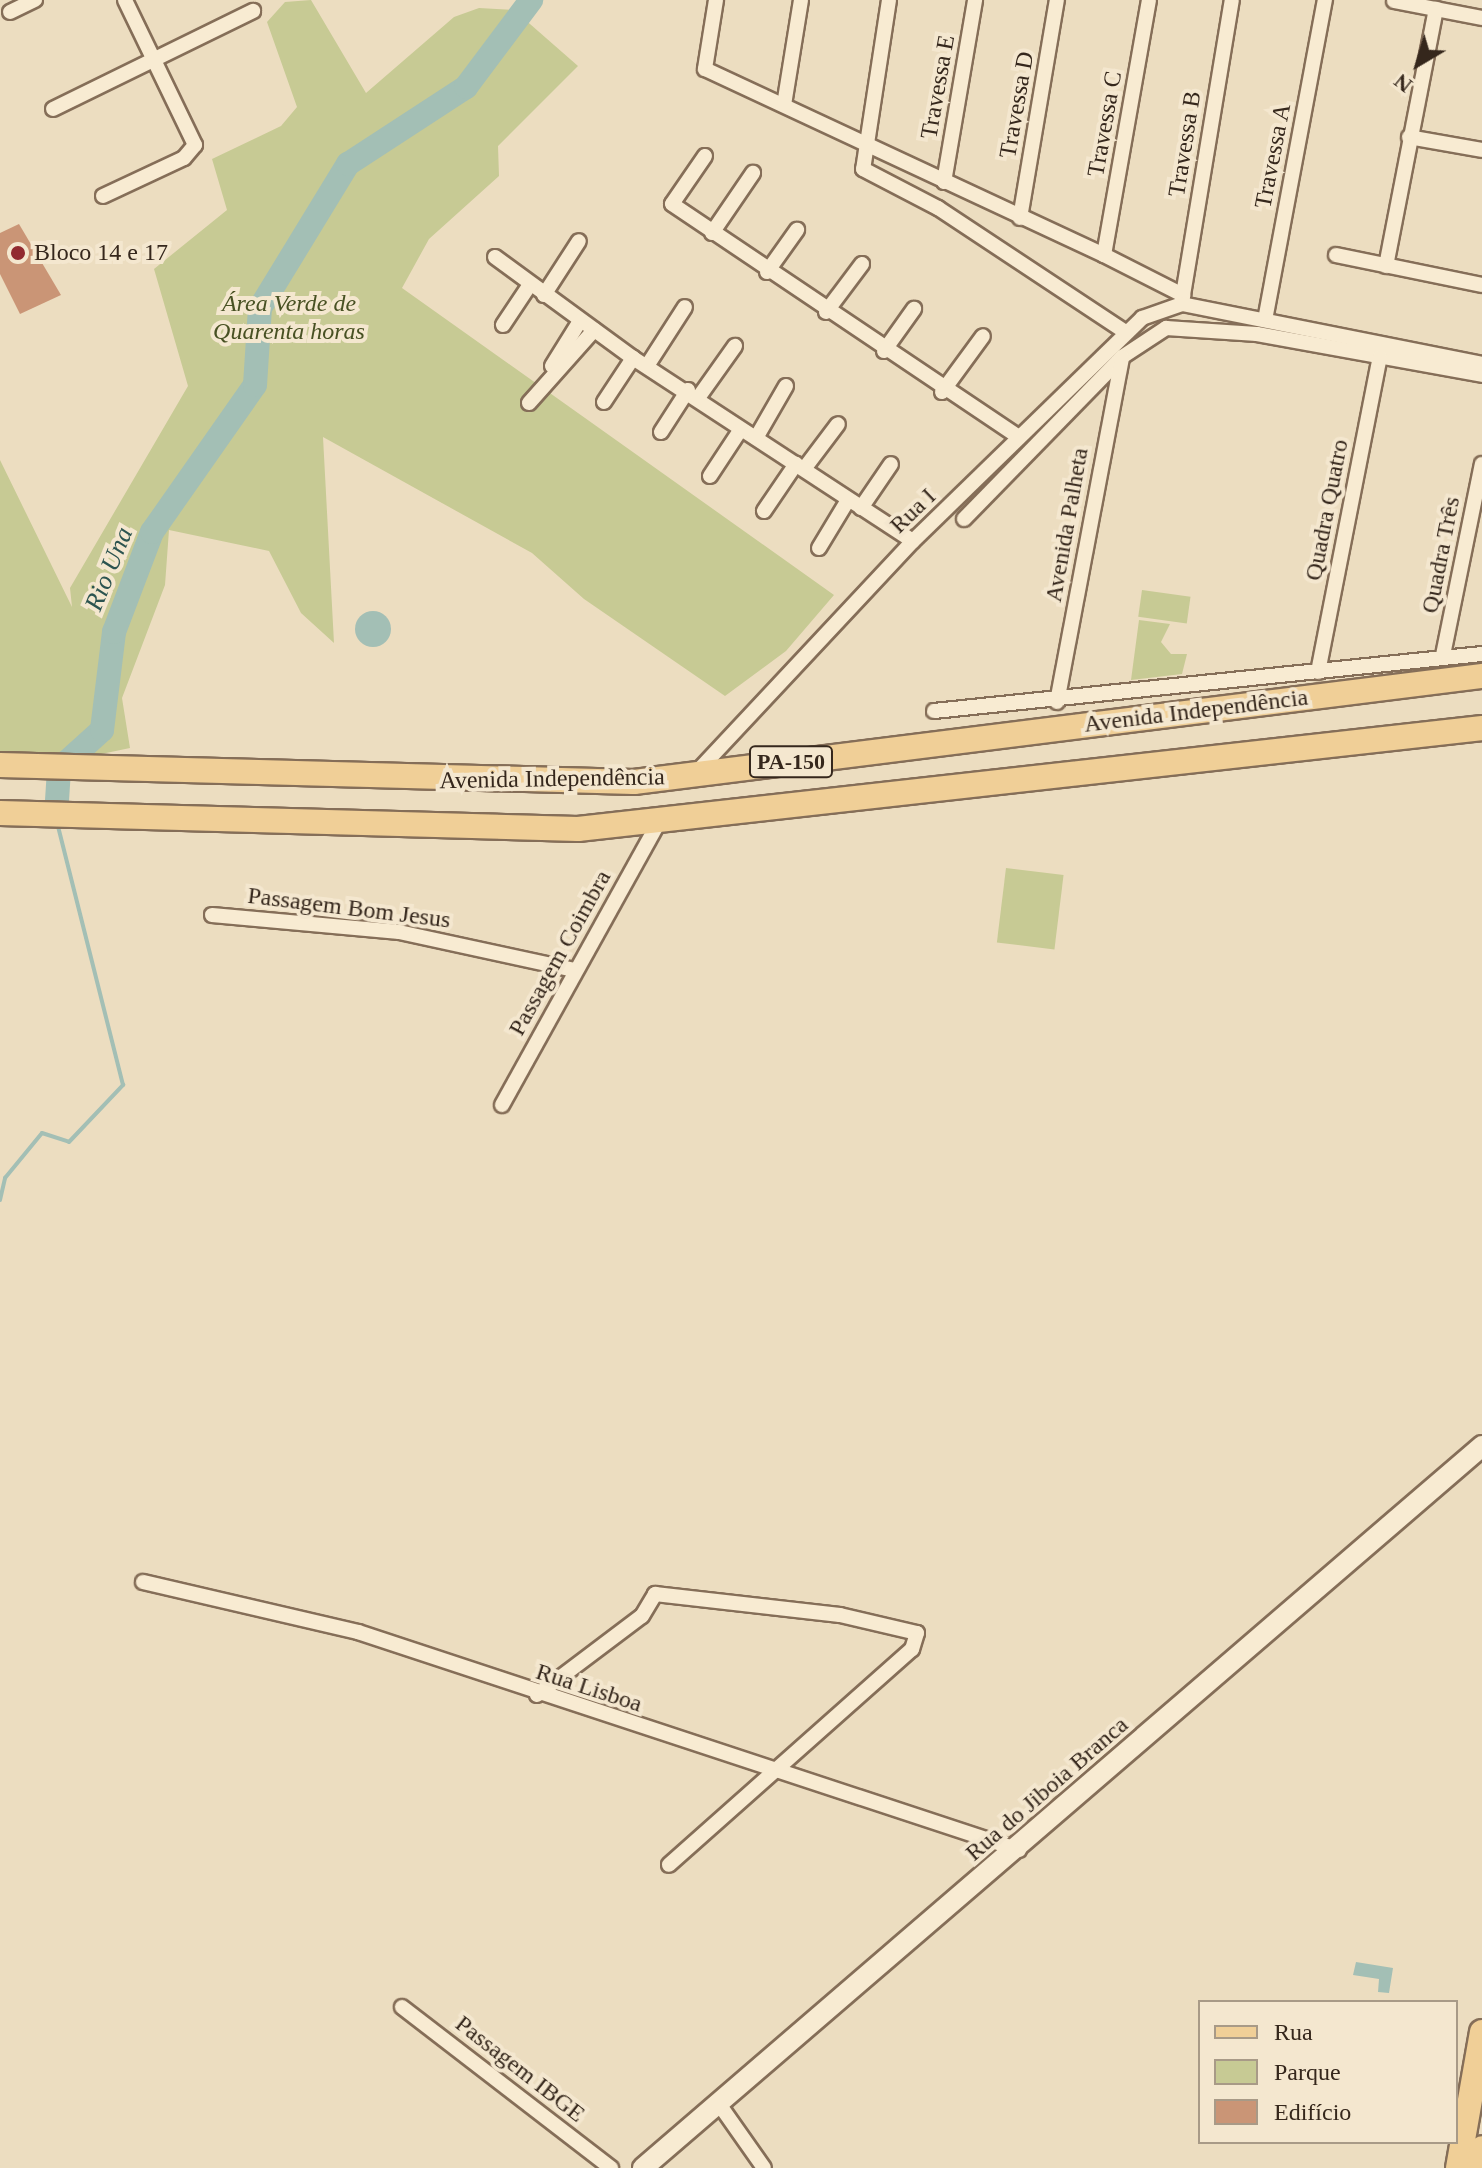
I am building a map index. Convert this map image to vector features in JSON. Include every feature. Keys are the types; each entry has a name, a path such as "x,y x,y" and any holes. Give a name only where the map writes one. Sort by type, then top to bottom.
{"main road":[{"name":"Avenida Independência","path":"0,765 634,782 1482,676"},
{"name":"Avenida Independência","path":"0,813 503,830 649,824 1482,728"},
{"path":"687,820 682,796 694,775"},
{"path":"634,782 647,796 649,824"},
{"name":"Rua do Jiboia Branca","path":"646,2167 1019,1850 1482,1446"},
{"path":"1458,2168 1482,2032"},
{"path":"1479,2168 1482,2148"}],"street":[{"path":"10,12 35,0"},
{"path":"103,196 184,158 195,145 125,0"},
{"path":"716,0 705,69 1104,255 1182,300 1482,364"},
{"path":"784,105 801,0"},
{"path":"889,0 864,142 863,169 938,208 1125,332"},
{"name":"Travessa E","path":"944,182 975,0"},
{"name":"Travessa D","path":"1020,218 1057,0"},
{"name":"Travessa C","path":"1104,255 1149,0"},
{"name":"Travessa B","path":"1182,300 1232,0"},
{"name":"Travessa A","path":"1265,320 1325,0"},
{"path":"1394,1 1482,18"},
{"path":"1386,266 1436,9"},
{"path":"53,109 253,11"},
{"path":"1409,137 1482,150"},
{"path":"705,156 672,204 942,392 1019,437"},
{"path":"712,233 753,173"},
{"path":"767,272 797,230"},
{"path":"544,295 579,241"},
{"path":"1336,255 1482,285"},
{"path":"495,257 529,286 633,358 693,394 741,429 913,541"},
{"path":"826,312 862,264"},
{"path":"503,325 529,286"},
{"name":"Rua I","path":"694,775 913,541 1125,332 1182,300"},
{"path":"647,366 685,307"},
{"path":"884,351 914,309"},
{"path":"552,366 580,321"},
{"path":"964,519 1122,357 1181,324 1482,375"},
{"path":"529,403 594,330"},
{"path":"942,392 983,336"},
{"path":"661,432 735,346"},
{"name":"Avenida Palheta","path":"1057,702 1122,357"},
{"name":"Quadra Quatro","path":"1318,672 1380,357"},
{"path":"604,402 633,358"},
{"path":"756,438 786,386"},
{"path":"764,511 838,424"},
{"path":"710,476 741,429"},
{"path":"819,548 891,464"},
{"name":"Quadra Três","path":"1443,655 1482,464"},
{"path":"934,711 1057,702 1443,655 1482,654"},
{"name":"Passagem Coimbra","path":"502,1105 649,824"},
{"name":"Passagem Bom Jesus","path":"212,915 399,932 575,970"},
{"name":"Rua Lisboa","path":"143,1582 275,1608 1019,1850"},
{"path":"537,1695 642,1616 655,1594 840,1615 917,1633 912,1649 669,1865"},
{"name":"Passagem IBGE","path":"402,2007 611,2168"},
{"path":"719,2104 764,2168"}],"green space":[{"name":"Área Verde de Quarenta horas","path":"311,0 366,93 454,17 479,8 514,10 578,66 498,146 499,176 429,239 402,288 834,595 786,651 725,696 584,599 532,553 323,437 334,643 301,613 269,551 169,530 165,585 122,698 130,748 87,757 84,732 58,756 0,753 0,460 72,607 70,588 188,386 154,269 227,210 212,159 281,126 297,107 267,22 285,2"},
{"path":"1142,590 1191,597 1187,624 1138,617"},
{"path":"1139,620 1170,624 1161,642 1171,654 1187,654 1182,674 1131,680"},
{"path":"1006,868 1064,875 1054,950 997,942"}],"water":[{"path":"373,611 386,616 391,629 386,642 373,647 360,642 355,629 360,616"},
{"path":"1356,1962 1393,1968 1389,1993 1378,1992 1379,1979 1353,1975"}],"building":[{"name":"Bloco 14 e 17","path":"19,224 61,295 20,314 0,274 0,233"}],"waterway":[{"name":"Rio Una","path":"56,816 59,769 102,730 114,632 152,532 255,385 260,308 348,164 466,87 531,0"},
{"name":"Rio Una","path":"0,1200 5,1178 42,1133 69,1142 123,1085 57,822"}],"place":[{"name":"Bloco 14 e 17","path":"18,253"}]}
